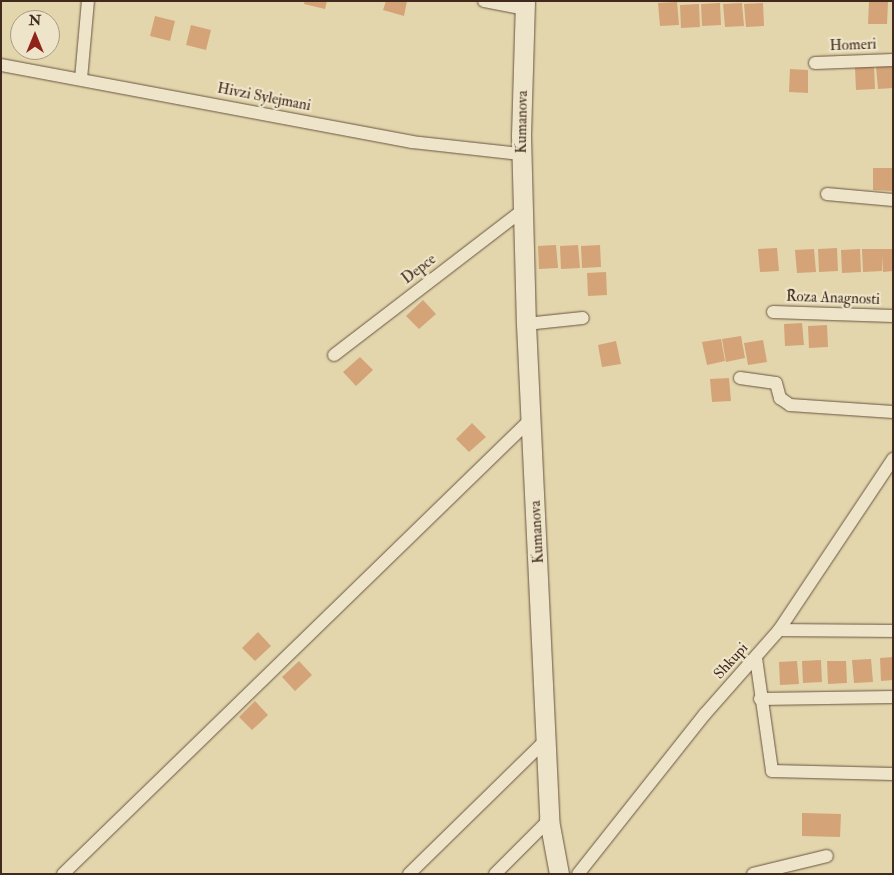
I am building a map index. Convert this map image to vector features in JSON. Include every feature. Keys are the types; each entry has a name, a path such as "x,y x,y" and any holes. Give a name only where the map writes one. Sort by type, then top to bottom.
{"main road":[{"name":"Kumanova","path":"525,5 521,154 526,324 546,740 548,820 559,874"}],"street":[{"path":"81,79 88,1"},
{"name":"Kumanova","path":"484,1 525,5"},
{"name":"Homeri","path":"815,62 893,60"},
{"name":"Hivzi Sylejmani","path":"1,64 412,142 521,154"},
{"path":"828,194 893,200"},
{"name":"Depce","path":"334,355 524,209"},
{"name":"Roza Anagnosti","path":"772,312 893,316"},
{"path":"526,324 583,318"},
{"path":"740,378 776,383 780,398 790,405 893,412"},
{"path":"63,874 531,419"},
{"name":"Shkupi","path":"578,874 705,714 779,630 893,459"},
{"path":"779,630 893,631"},
{"path":"756,658 760,699 772,771 893,774"},
{"path":"760,699 893,697"},
{"path":"409,874 546,740"},
{"path":"495,874 548,820"},
{"path":"753,874 827,856"}],"building":[{"path":"305,1 327,1 325,9 304,4"},
{"path":"386,1 407,1 404,16 383,10"},
{"path":"869,1 888,2 887,24 868,24"},
{"path":"677,2 679,25 660,26 658,3"},
{"path":"720,3 721,25 702,26 701,4"},
{"path":"742,3 744,26 725,27 723,4"},
{"path":"763,3 764,26 746,27 744,4"},
{"path":"699,4 700,27 681,28 680,5"},
{"path":"155,16 175,21 170,41 150,36"},
{"path":"191,25 211,30 206,50 186,45"},
{"path":"893,65 893,88 878,89 876,66"},
{"path":"874,66 875,89 856,90 855,67"},
{"path":"790,69 808,70 808,93 789,92"},
{"path":"873,168 892,168 892,191 873,190"},
{"path":"556,245 558,268 539,269 538,246"},
{"path":"578,245 580,268 561,269 560,246"},
{"path":"600,245 601,267 582,268 581,246"},
{"path":"777,248 779,271 760,272 758,249"},
{"path":"837,248 838,271 819,272 818,249"},
{"path":"814,249 816,272 797,273 795,250"},
{"path":"860,249 861,272 842,273 841,250"},
{"path":"862,249 893,249 893,271 883,272 882,256 882,271 863,272"},
{"path":"606,272 607,295 588,296 587,273"},
{"path":"423,300 436,314 419,329 406,316"},
{"path":"802,323 804,345 785,346 784,324"},
{"path":"827,325 828,347 809,348 808,326"},
{"path":"741,336 745,358 726,362 722,339"},
{"path":"721,339 725,361 707,365 702,342"},
{"path":"763,340 767,362 748,365 744,343"},
{"path":"616,341 621,364 602,367 598,345"},
{"path":"360,357 373,370 356,386 343,372"},
{"path":"729,378 731,401 712,402 710,379"},
{"path":"472,423 486,437 469,452 456,439"},
{"path":"258,632 271,646 255,661 242,648"},
{"path":"893,657 893,680 881,681 880,658"},
{"path":"871,659 873,682 854,683 852,660"},
{"path":"821,660 822,682 803,683 802,661"},
{"path":"299,661 312,675 295,691 282,677"},
{"path":"797,661 799,684 780,685 779,662"},
{"path":"827,661 846,661 847,683 828,684"},
{"path":"255,701 268,715 252,730 239,717"},
{"path":"802,813 841,814 840,837 802,836"}]}
